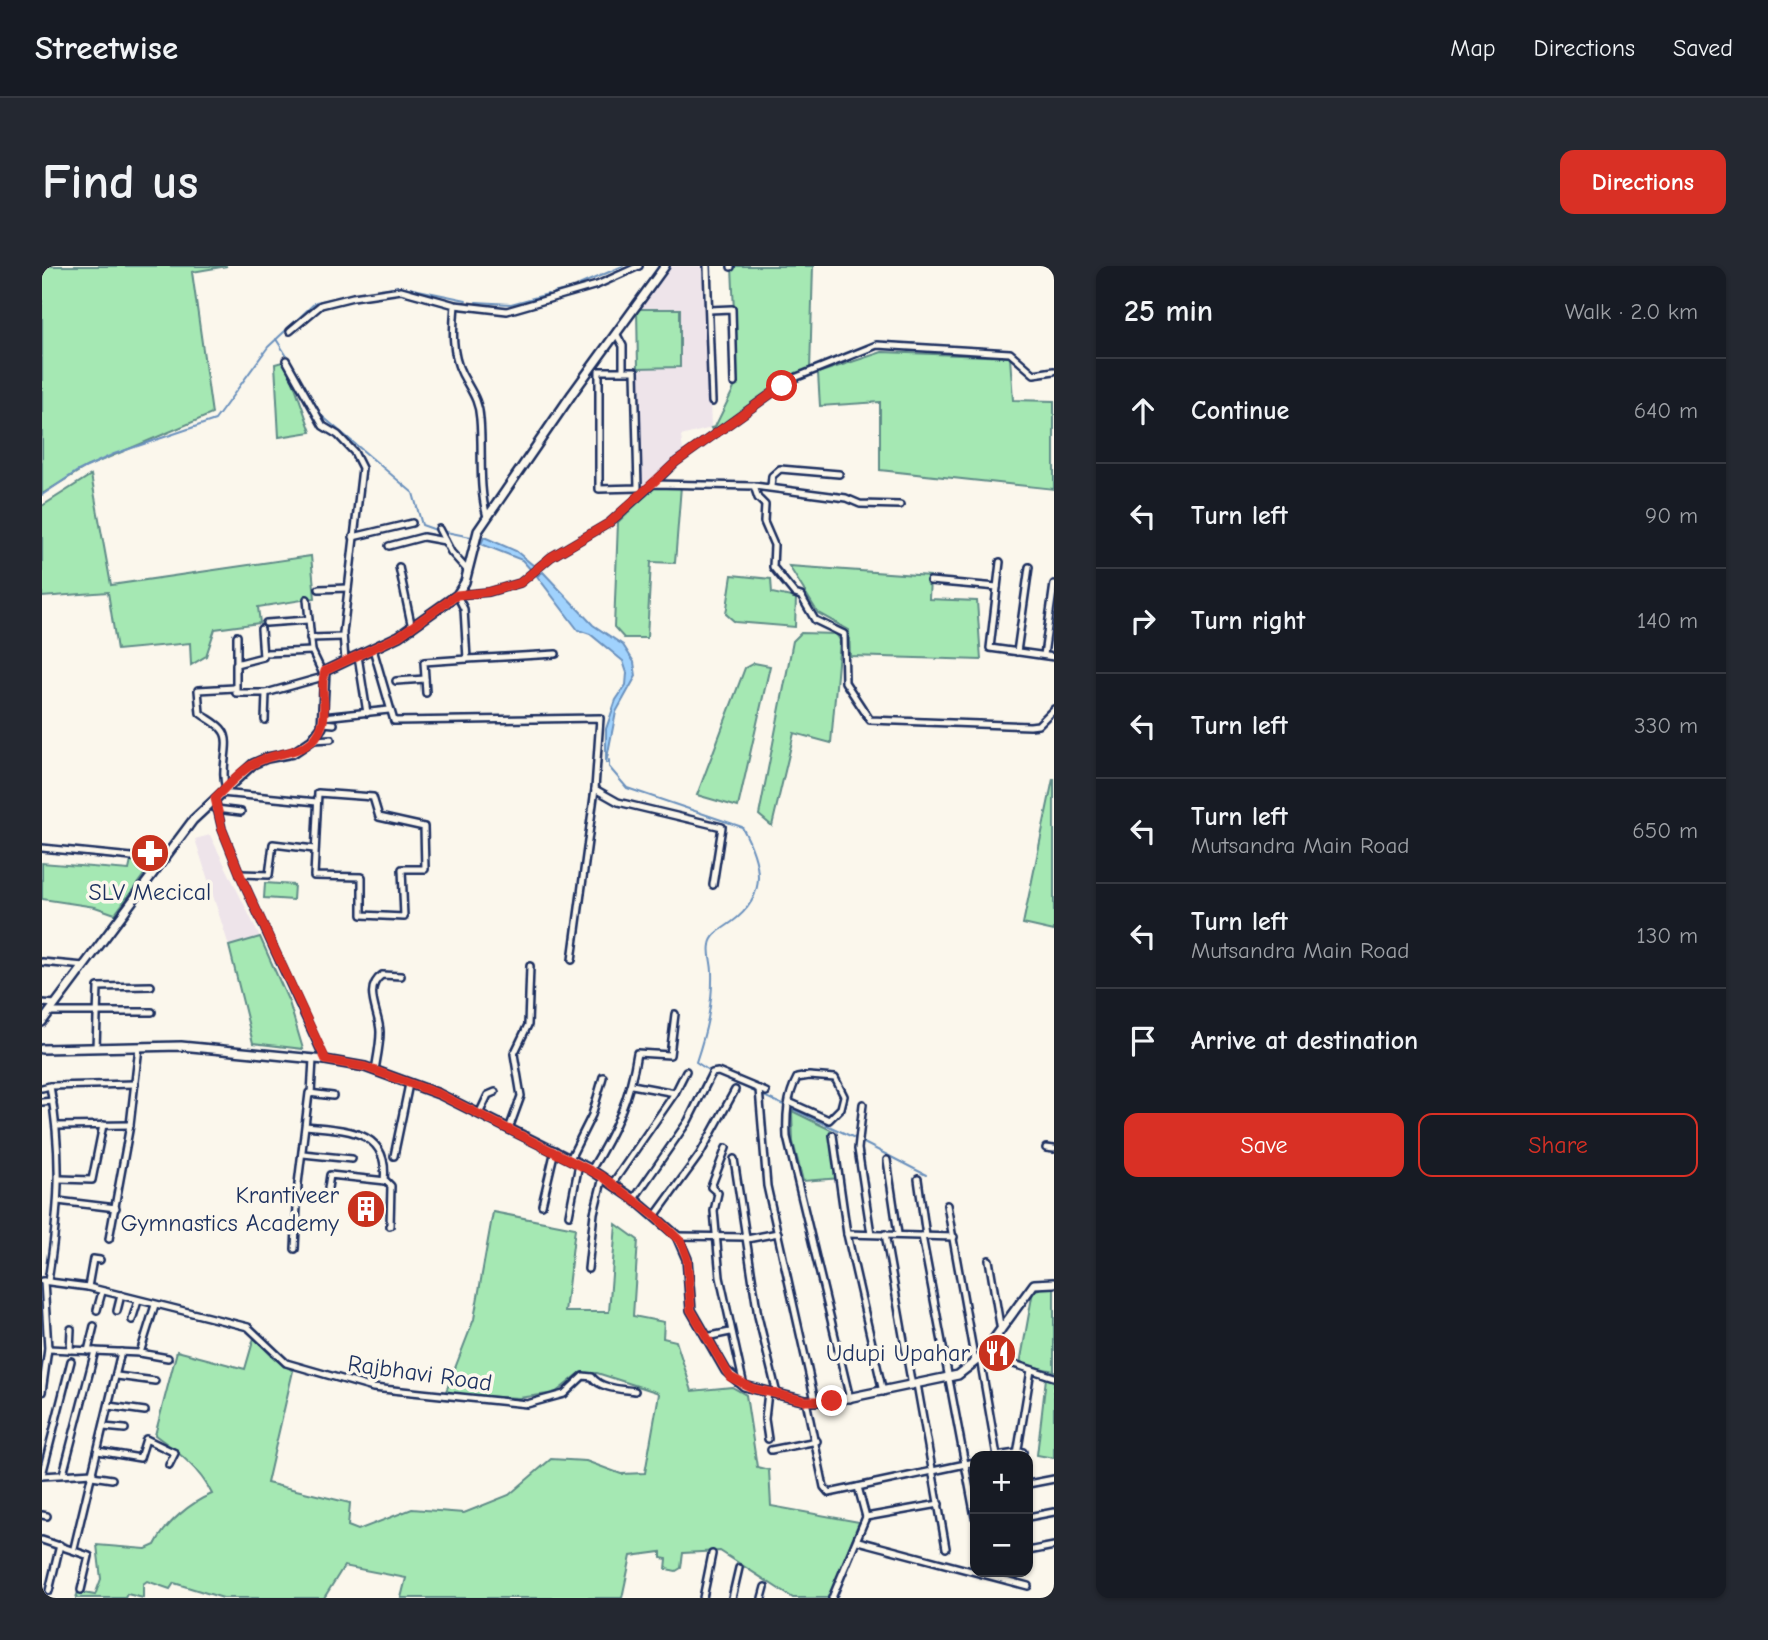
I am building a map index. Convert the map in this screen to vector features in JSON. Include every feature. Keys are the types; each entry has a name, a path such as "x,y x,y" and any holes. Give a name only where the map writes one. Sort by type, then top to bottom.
{"street":[{"path":"290,331 321,305 353,297 401,290 455,305 507,311 597,285 639,266"},
{"path":"457,595 468,571 478,531 572,394 665,266"},
{"path":"707,266 712,402"},
{"path":"455,305 456,355 462,375 477,397 482,496 488,520"},
{"path":"709,310 733,309 734,383"},
{"path":"617,335 623,346 623,371"},
{"path":"237,636 235,688 238,694 266,693 323,676 345,661 412,628 457,595 501,589 520,583 551,557 609,523 676,462 782,386 797,377 877,345 1010,353 1034,374 1054,371"},
{"path":"286,360 323,426 338,435 359,460 362,476 348,588 345,661"},
{"path":"598,371 623,371 635,371 638,488 599,489 598,371"},
{"path":"771,487 772,476 780,469 839,474"},
{"path":"653,484 771,487 787,492 846,498 859,504 900,505"},
{"path":"754,486 765,505 764,522 774,545 773,567 795,594 801,596 815,620 844,634 845,682 870,720 1030,726 1038,724 1054,709"},
{"path":"353,537 412,523"},
{"path":"440,531 468,571"},
{"path":"389,546 423,537 445,541"},
{"path":"1000,562 990,648 1054,656"},
{"path":"399,567 412,628"},
{"path":"1017,652 1029,567"},
{"path":"930,581 997,587"},
{"path":"1044,655 1054,584"},
{"path":"319,589 348,588"},
{"path":"457,595 464,609 467,659"},
{"path":"42,1022 184,830 220,793 259,761 293,753 312,740 323,720 323,676 312,650 307,599"},
{"path":"266,623 308,620"},
{"path":"237,662 263,658 261,629"},
{"path":"310,638 344,637"},
{"path":"373,649 394,721 597,718 601,721 595,789 572,960"},
{"path":"267,653 312,650"},
{"path":"426,692 424,662 556,654"},
{"path":"358,656 367,713"},
{"path":"397,681 425,679"},
{"path":"235,688 198,690 197,695 200,713 226,737 216,809 240,874 326,1060"},
{"path":"265,720 266,693"},
{"path":"323,720 389,710"},
{"path":"323,720 334,724"},
{"path":"312,740 331,739"},
{"path":"595,789 618,802 722,827 713,885"},
{"path":"220,793 317,802"},
{"path":"318,793 373,797 379,817 424,827 425,869 402,869 404,917 362,915 362,877 314,876 317,802 318,793"},
{"path":"216,809 241,812"},
{"path":"240,874 269,874 273,844 314,849"},
{"path":"42,848 162,860"},
{"path":"42,962 85,966"},
{"path":"509,1129 521,1096 514,1054 528,1025 530,966"},
{"path":"375,1070 380,1029 373,1002 374,987 382,975 401,976"},
{"path":"96,1048 100,985 151,986"},
{"path":"42,1003 57,1004"},
{"path":"50,1012 152,1012"},
{"path":"591,1170 617,1127 632,1085 637,1052 670,1055 676,1014"},
{"path":"42,1049 181,1046 326,1060 375,1070 439,1094 570,1158 603,1177 655,1216 677,1236 687,1259 691,1310 726,1371 744,1386 773,1393 810,1401 850,1399 950,1377 979,1358 1034,1284 1054,1283"},
{"path":"109,1239 130,1125 139,1047"},
{"path":"295,1249 298,1184 312,1094 313,1059"},
{"path":"612,1184 675,1093 686,1071"},
{"path":"634,1199 688,1121 712,1073 718,1072 766,1092"},
{"path":"570,1158 592,1115 603,1077"},
{"path":"789,1102 829,1120 841,1108 844,1096 835,1078 797,1078 789,1102 787,1137 850,1399"},
{"path":"42,1088 135,1084"},
{"path":"394,1156 409,1084"},
{"path":"632,1085 675,1093"},
{"path":"42,1392 48,1349 45,1281 60,1179 57,1126 50,1086"},
{"path":"759,1089 763,1151 826,1491 829,1493 970,1464"},
{"path":"655,1216 700,1154 735,1090"},
{"path":"479,1114 488,1095 495,1092"},
{"path":"312,1094 333,1096"},
{"path":"42,1102 53,1101"},
{"path":"863,1104 858,1149 871,1234"},
{"path":"60,1179 92,1180 103,1125"},
{"path":"57,1126 130,1125"},
{"path":"306,1126 357,1131 365,1135 384,1158 384,1181"},
{"path":"833,1135 847,1234 883,1392"},
{"path":"726,1148 711,1184 718,1193 714,1211 716,1238 730,1332 733,1333 744,1386"},
{"path":"1046,1148 1054,1149"},
{"path":"542,1205 555,1150"},
{"path":"303,1154 352,1159"},
{"path":"734,1160 773,1393 765,1419 768,1439"},
{"path":"887,1160 898,1234"},
{"path":"569,1214 579,1164"},
{"path":"327,1195 330,1175 384,1181 391,1186 390,1226"},
{"path":"588,1269 594,1213 603,1177"},
{"path":"918,1179 924,1236 974,1514"},
{"path":"58,1201 116,1209"},
{"path":"947,1205 996,1451"},
{"path":"677,1236 746,1238 778,1233"},
{"path":"847,1234 954,1237"},
{"path":"886,1234 946,1548"},
{"path":"88,1287 93,1259 100,1260"},
{"path":"989,1260 1001,1331"},
{"name":"Rajbhavi Road","path":"45,1281 88,1287 248,1327 286,1363 373,1388 527,1404 564,1394 583,1376 592,1377 595,1382 605,1386 635,1391"},
{"path":"97,1310 102,1292"},
{"path":"117,1311 121,1295"},
{"path":"132,1320 138,1301"},
{"path":"140,1353 155,1305"},
{"path":"63,1474 92,1351 94,1326"},
{"path":"70,1350 71,1329"},
{"path":"705,1337 730,1332"},
{"path":"48,1349 140,1353 168,1358"},
{"path":"74,1548 121,1352"},
{"path":"979,1358 1054,1377"},
{"path":"71,1361 42,1475 92,1474 112,1479"},
{"path":"1020,1451 1031,1370"},
{"path":"117,1376 155,1381"},
{"path":"109,1406 145,1411"},
{"path":"104,1427 125,1429"},
{"path":"98,1451 140,1458 146,1439 175,1453 169,1465"},
{"path":"771,1450 817,1441"},
{"path":"1033,1482 1054,1479"},
{"path":"832,1598 866,1517 859,1487"},
{"path":"866,1517 939,1504"},
{"path":"1033,1516 1054,1512"},
{"path":"42,1540 74,1548 89,1556 81,1590"},
{"path":"858,1541 1028,1586"},
{"path":"49,1591 60,1545"},
{"path":"1033,1550 1054,1546"},
{"path":"703,1598 712,1554"},
{"path":"732,1598 739,1568"},
{"path":"762,1598 765,1587"}],"shaded area":[{"path":"670,266 705,266 711,428 681,436 683,451 638,491 637,309"},
{"path":"210,835 260,937 229,946 195,839"}],"green space":[{"path":"42,266 227,266 192,272 212,414 86,467 42,494"},
{"path":"732,266 813,266 810,371 771,390 713,432 711,428 715,427 737,382"},
{"path":"637,309 680,309 680,367 638,368"},
{"path":"882,352 1010,357 1013,400 1054,401 1054,489 880,470 880,402 820,406 818,373"},
{"path":"286,361 311,432 279,437 275,364"},
{"path":"91,475 111,585 311,556 315,598 258,607 260,623 215,629 206,656 191,665 190,643 117,650 108,592 42,597 42,506"},
{"path":"681,486 675,563 651,562 647,638 624,638 614,627 618,522 654,487"},
{"path":"789,566 930,576 929,599 977,601 981,660 850,656 849,630 818,613"},
{"path":"732,575 771,579 772,593 796,598 795,627 735,622 726,614"},
{"path":"801,633 836,634 840,640 831,743 794,733 772,826 759,815 793,641"},
{"path":"754,663 770,666 738,807 697,795 745,668"},
{"path":"1054,779 1054,931 1023,924"},
{"path":"131,861 154,861 115,914 95,907 42,899 42,863 129,870"},
{"path":"265,883 294,885 293,900 264,898"},
{"path":"260,937 289,1002 303,1049 253,1043 229,946"},
{"path":"792,1111 835,1132 841,1178 803,1181 793,1142"},
{"path":"493,1212 575,1228 565,1312 609,1312 616,1224 638,1240 633,1316 664,1322 663,1338 676,1341 692,1391 732,1387 746,1395 757,1467 769,1470 771,1506 859,1522 829,1598 793,1598 720,1551 683,1553 681,1568 676,1571 666,1569 667,1559 661,1558 661,1552 631,1556 622,1598 401,1598 406,1578 344,1566 324,1598 223,1598 174,1583 170,1589 147,1581 143,1584 143,1598 127,1594 125,1598 76,1598 78,1592 95,1595 101,1579 97,1545 146,1549 155,1545 165,1529 179,1515 212,1494 180,1454 155,1435 177,1351 245,1369 254,1338 275,1359 293,1371 267,1483 350,1503 348,1526 358,1530 412,1509 464,1513 509,1495 551,1459 586,1461 621,1474 645,1473 659,1394 656,1392 597,1373 580,1373 555,1393 519,1398 445,1394 474,1319"},
{"path":"1045,1287 1054,1288 1054,1371 1020,1364 1033,1291"},
{"path":"1046,1378 1054,1380 1054,1458 1037,1455"}],"water":[{"path":"484,537 516,551 534,566 531,570 522,560 481,544"},
{"path":"543,572 593,625 623,645 634,662 636,676 616,712 606,763 606,729 616,700 626,685 627,673 623,661 590,634 578,630 537,576"}],"waterway":[{"path":"579,285 623,266"},
{"path":"358,294 399,286 466,300"},
{"path":"553,293 573,288"},
{"path":"476,302 511,304 548,294"},
{"path":"42,495 76,472 114,454 215,420 268,347 316,302 347,296"},
{"path":"276,339 288,358"},
{"path":"291,363 322,416 413,493 422,525 436,530"},
{"path":"441,531 471,537"},
{"path":"609,760 609,767 627,788 742,827 754,853 758,877 752,901 744,912 715,934 710,945 710,1007 696,1062 711,1072"},
{"path":"716,1074 857,1139"},
{"path":"862,1142 926,1175"}],"place":[{"name":"SLV Mecical","path":"150,853"},
{"name":"Krantiveer Gymnastics Academy","path":"366,1209"},
{"name":"Udupi Upahar","path":"997,1353"}],"route":[{"path":"782,386 750,406 704,444 676,462 630,507 609,523 551,557 520,583 488,592 457,595 399,636 325,671 322,727 312,740 293,753 253,764 215,798 217,815 242,879 326,1060 375,1070 439,1094 541,1143 603,1177 655,1216 681,1242 687,1259 691,1310 730,1377 744,1386 806,1401 832,1401"}]}
